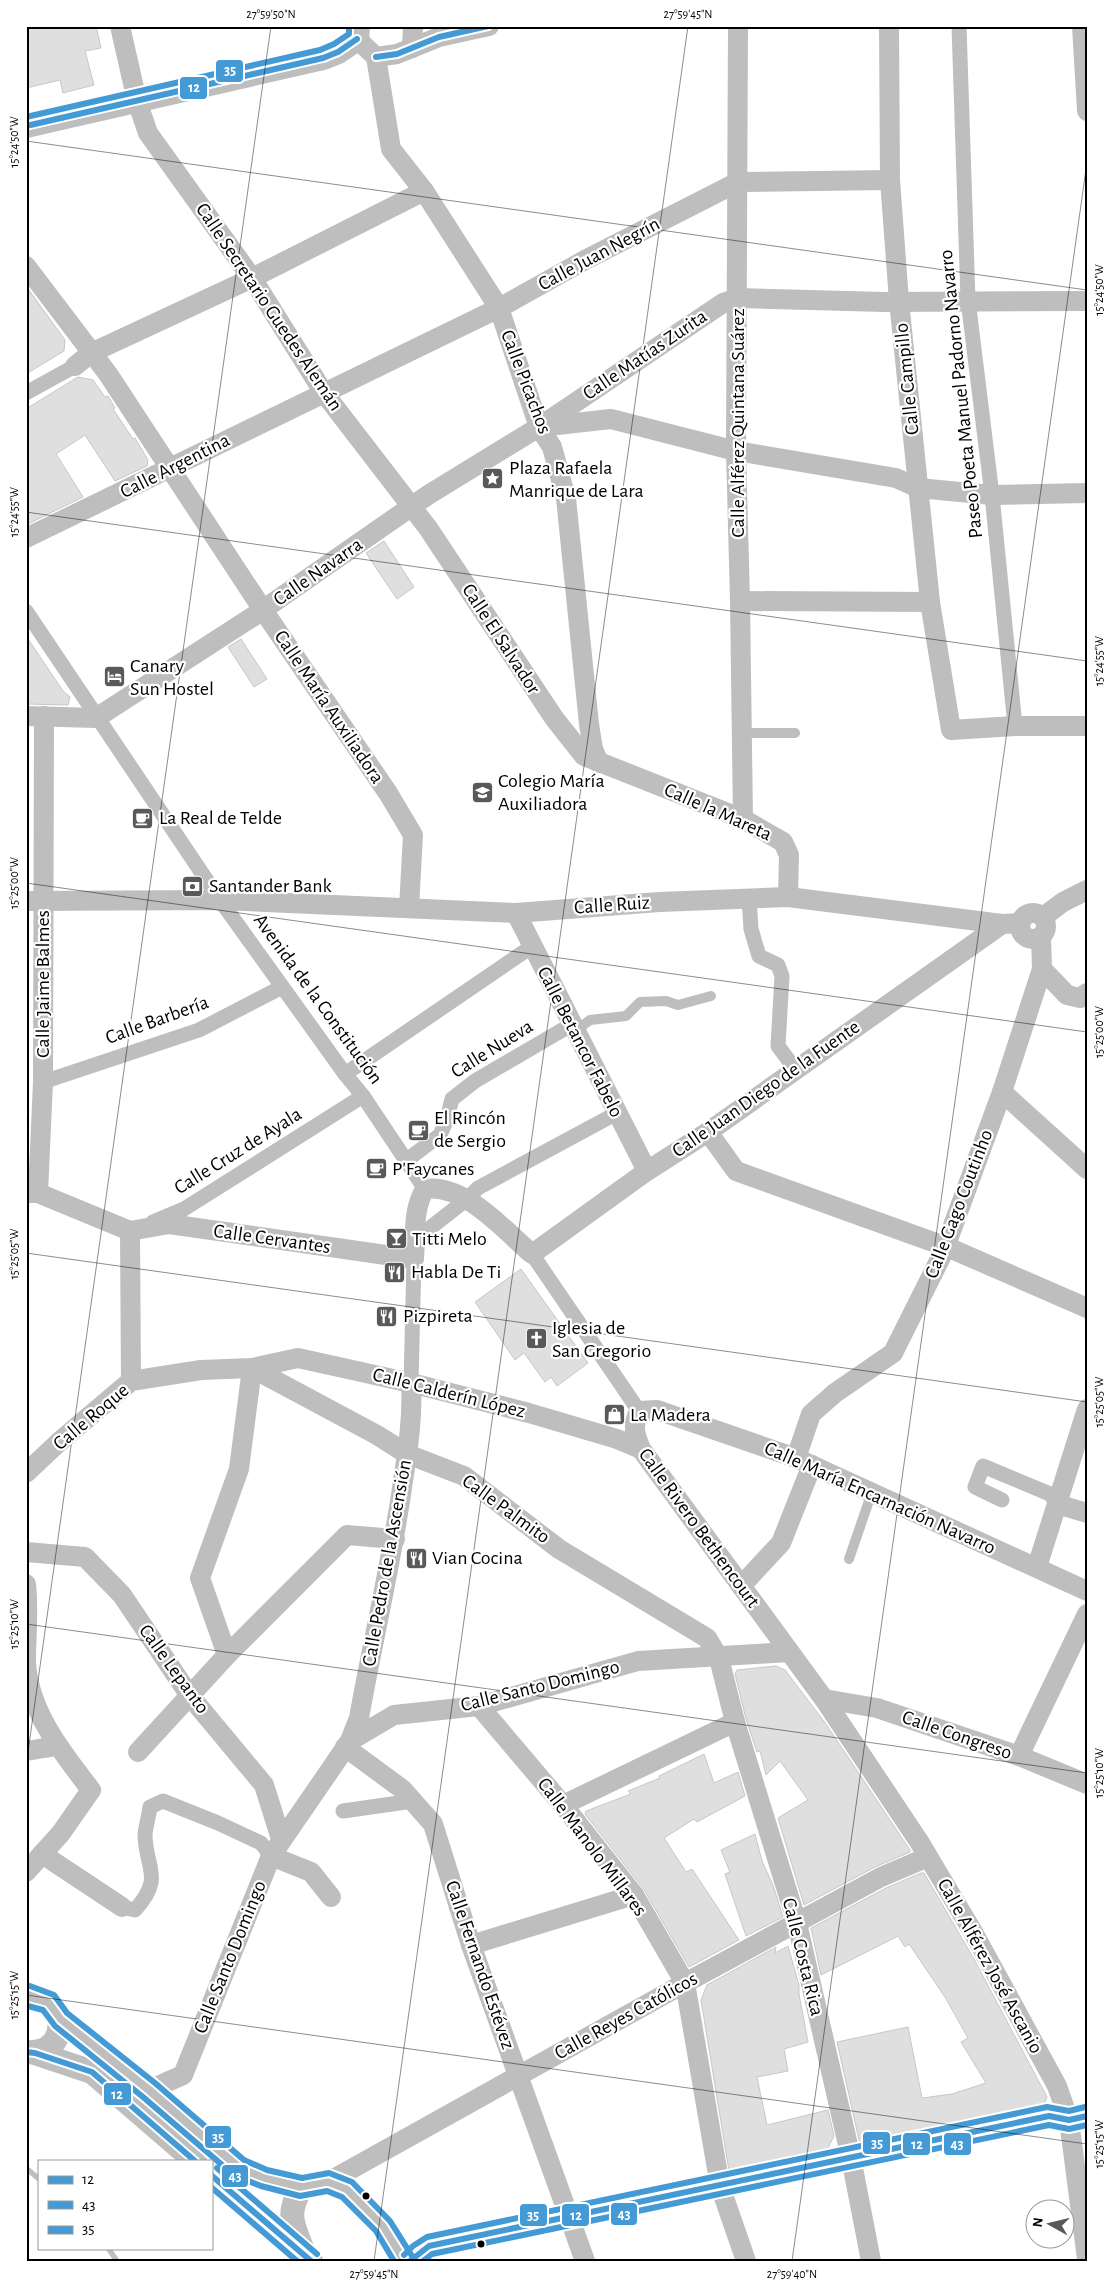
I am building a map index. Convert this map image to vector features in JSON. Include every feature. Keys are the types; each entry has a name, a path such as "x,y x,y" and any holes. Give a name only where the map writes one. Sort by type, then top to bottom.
{"street":[{"name":"Calle Secretario Guedes Alemán","path":"120,26 137,101 148,133 252,278 324,393 412,506"},
{"path":"412,48 413,26"},
{"path":"26,126 323,58 338,52 358,32 376,57 397,54 439,38 489,26"},
{"name":"Calle Alférez Quintana Suárez","path":"738,26 736,451 743,819"},
{"name":"Calle Campillo","path":"889,26 890,180 899,302 930,602 951,730 1015,726"},
{"name":"Paseo Poeta Manuel Padorno Navarro","path":"959,26 968,300 992,495 1015,726"},
{"path":"1082,26 1087,111"},
{"name":"Calle Picachos","path":"376,57 391,149 424,191 499,308 539,427 552,447 566,498 592,749 599,763"},
{"name":"Calle Juan Negrín","path":"324,393 499,308 585,260 738,182 890,180"},
{"path":"26,393 76,366 91,353 252,278 424,191"},
{"name":"Calle María Auxiliadora","path":"26,266 91,353 170,468 263,610 388,793 413,835 409,908"},
{"name":"Calle Matías Zurita","path":"539,427 723,302 738,298 899,302 968,300 1087,301"},
{"name":"Calle Argentina","path":"26,538 324,393"},
{"path":"539,427 611,420 736,451 896,478 918,488 992,495 1087,493"},
{"name":"Calle Navarra","path":"96,718 263,610 412,506 539,427"},
{"name":"Calle El Salvador","path":"412,506 566,734 584,756 599,763"},
{"path":"740,601 930,602"},
{"name":"Avenida de la Constitución","path":"26,611 96,718 220,900 428,1188"},
{"path":"35,716 96,718"},
{"name":"Calle Jaime Balmes","path":"32,1193 35,716"},
{"path":"566,734 589,724"},
{"path":"1015,726 1087,726"},
{"name":"Calle la Mareta","path":"599,763 743,819 783,842 789,855 788,897"},
{"path":"1011,923 1028,938 1042,927 1063,902 1087,890"},
{"name":"Calle Ruiz","path":"34,901 220,900 516,913 658,902 788,897 1011,923"},
{"path":"749,898 751,929 759,956 778,965 782,976 778,1046 795,1068"},
{"name":"Calle Betancor Fabelo","path":"516,913 531,947 647,1171"},
{"name":"Calle Juan Diego de la Fuente","path":"532,1254 647,1171 708,1132 795,1068 1011,923"},
{"name":"Calle Gago Coutinho","path":"741,1586 781,1543 804,1461 811,1414 835,1393 894,1353 946,1247 1002,1092 1042,970 1042,927"},
{"path":"345,1074 531,947"},
{"path":"1042,970 1067,995 1080,998 1087,993"},
{"name":"Calle Barbería","path":"34,1082 199,1030 282,987"},
{"name":"Calle Nueva","path":"407,1160 440,1135 447,1119 452,1098 475,1081 564,1029 572,1027"},
{"path":"1002,1092 1087,1169"},
{"name":"Calle Cruz de Ayala","path":"130,1231 184,1209 363,1096"},
{"path":"416,1239 467,1199 478,1188 617,1113"},
{"path":"708,1132 736,1171 946,1247 1087,1308"},
{"path":"411,1382 416,1239 414,1220 418,1201 428,1188 448,1190 467,1199 532,1254 639,1411"},
{"path":"32,1193 130,1231 131,1382"},
{"name":"Calle Cervantes","path":"130,1231 169,1224 414,1259"},
{"name":"Calle Calderín López","path":"252,1368 298,1358 411,1382 529,1413 617,1439 642,1449"},
{"path":"227,1654 200,1578 238,1469 252,1368"},
{"name":"Calle Roque","path":"26,1473 59,1442 131,1382 201,1370 252,1368"},
{"name":"Calle Palmito","path":"252,1368 377,1435 407,1454 464,1476 560,1549 706,1638 719,1658"},
{"name":"Calle Pedro de la Ascensión","path":"347,1744 359,1718 395,1539 407,1454 412,1397 411,1382"},
{"path":"1036,1567 1087,1409"},
{"name":"Calle María Encarnación Navarro","path":"639,1411 656,1410 804,1461 1087,1591"},
{"name":"Calle Rivero Bethencourt","path":"639,1411 635,1421 635,1435 642,1449 824,1700"},
{"path":"1002,1500 975,1487 983,1466 1050,1494 1057,1504 1087,1513"},
{"path":"138,1752 227,1654 347,1535 395,1539"},
{"name":"Calle Lepanto","path":"26,1552 85,1557 122,1595 190,1696 264,1785 276,1847"},
{"path":"26,1584 26,1663 30,1693 57,1746 91,1790 61,1833 26,1872"},
{"path":"1019,1756 1087,1614"},
{"name":"Calle Santo Domingo","path":"150,2090 182,2074 276,1847 347,1744 394,1715 479,1706 638,1661 719,1658 789,1652"},
{"name":"Calle Costa Rica","path":"719,1658 735,1722 797,1923 851,2158 871,2261"},
{"name":"Calle Congreso","path":"824,1700 876,1708 1019,1756 1087,1784"},
{"name":"Calle Alférez José Ascanio","path":"824,1700 928,1857 974,1932 1057,2086 1078,2118 1087,2258"},
{"name":"Calle Manolo Millares","path":"479,1706 563,1805 634,1895 685,1983 720,2186 746,2261"},
{"path":"563,1805 735,1722"},
{"name":"Calle Fernando Estévez","path":"347,1744 402,1789 433,1824 471,1945 585,2261"},
{"path":"26,1751 57,1746"},
{"path":"343,1811 413,1800"},
{"path":"42,1854 122,1907 135,1910 148,1896 152,1873 145,1834 150,1807 163,1801 261,1843 276,1847 312,1872 331,1897"},
{"name":"Calle Reyes Católicos","path":"328,2182 685,1983 881,1877 928,1857"},
{"path":"471,1945 634,1895"},
{"path":"27,1996 43,1999 54,2006 60,2019 58,2037 52,2045 31,2053"},
{"path":"60,2019 150,2090 239,2168 264,2178 302,2187 328,2182 346,2189 362,2202 384,2226 404,2261"},
{"path":"31,2053 92,2072 194,2160"},
{"path":"410,2261 429,2246 1049,2116 1078,2118"},
{"path":"212,2175 307,2259"},
{"path":"302,2187 292,2202 293,2225 307,2259"},
{"path":"1083,2261 1087,2258"}],"lane":[{"path":"742,733 795,733"},
{"path":"572,1027 582,1026 590,1020 626,1016 640,1002 666,1001 678,1005 711,996"},
{"path":"849,1560 872,1492"},
{"path":"364,1688 372,1728"}],"building":[{"path":"26,26 96,26 101,48 85,51 94,85 63,93 60,80 26,88"},
{"path":"26,286 65,340 64,351 26,374"},
{"path":"78,377 93,380 105,397 108,396 115,408 113,409 133,439 135,438 148,460 147,466 115,481 85,435 56,454 83,497 26,525 26,409"},
{"path":"384,541 414,587 397,599 366,553"},
{"path":"26,636 63,691 70,697 68,705 26,704"},
{"path":"241,639 267,679 254,687 228,647"},
{"name":"Iglesia de San Gregorio","path":"521,1269 588,1363 557,1386 551,1377 545,1382 524,1353 515,1360 475,1302"},
{"path":"776,1666 785,1670 826,1724 910,1850 910,1852 875,1867 804,1905 778,1818 808,1800 780,1761 766,1775 760,1751 757,1752 746,1719 735,1674 737,1670"},
{"path":"704,1754 714,1783 738,1772 745,1796 697,1822 694,1819 664,1838 686,1872 692,1869 739,1940 689,1967 643,1888 585,1814 586,1811 631,1794 628,1791 660,1778 659,1776"},
{"path":"755,1834 762,1861 773,1885 783,1917 746,1936 725,1874 730,1872 721,1850"},
{"path":"924,1873 974,1959 1047,2097 1044,2105 959,2121 860,2144 837,2042 908,2027 922,2098 952,2094 986,2083 961,2042 968,2038 945,1997 909,1944 905,1947 898,1936 821,1975 811,1928 886,1888"},
{"path":"788,1946 799,1985 808,2042 784,2049 788,2071 757,2077 767,2125 828,2110 834,2136 827,2150 729,2171 701,2000 707,1985 776,1947 775,1953"}],"waterway":[{"path":"26,2168 38,2178"},
{"path":"109,2250 117,2261"}],"transit line":[{"name":"35","path":"26,117 320,50 334,44 349,34 349,26"},
{"name":"12","path":"376,57 397,54 439,37 488,26"},
{"name":"12","path":"26,126 323,58 338,52 357,39"},
{"name":"35","path":"30,1986 54,1995 67,2013 155,2083 244,2160 267,2170 302,2178 329,2173 352,2182 390,2221 412,2256"},
{"name":"43","path":"28,2006 43,2010 55,2026 143,2097 235,2176 261,2186 300,2196 327,2191 342,2197 376,2231 394,2261"},
{"name":"12","path":"26,2052 35,2053 92,2072 194,2160"},
{"name":"35","path":"404,2255 413,2246 427,2237 1047,2107 1069,2111 1085,2107"},
{"name":"12","path":"410,2261 429,2246 1049,2116 1069,2120 1087,2116"},
{"name":"43","path":"423,2261 432,2254 1049,2125 1069,2129 1087,2125"},
{"name":"35","path":"217,2168 317,2254"},
{"name":"12","path":"212,2176 311,2261"},
{"name":"43","path":"212,2188 297,2261"}],"place":[{"name":"Plaza Rafaela Manrique de Lara","path":"493,479"},
{"name":"Canary Sun Hostel","path":"114,677"},
{"name":"Colegio María Auxiliadora","path":"482,793"},
{"name":"La Real de Telde","path":"143,818"},
{"name":"Santander Bank","path":"193,886"},
{"name":"El Rincón de Sergio","path":"418,1130"},
{"name":"P'Faycanes","path":"376,1169"},
{"name":"Titti Melo","path":"396,1239"},
{"name":"Habla De Ti","path":"395,1272"},
{"name":"Pizpireta","path":"387,1316"},
{"name":"Iglesia de San Gregorio","path":"536,1339"},
{"name":"La Madera","path":"614,1415"},
{"name":"Vian Cocina","path":"416,1558"}]}
